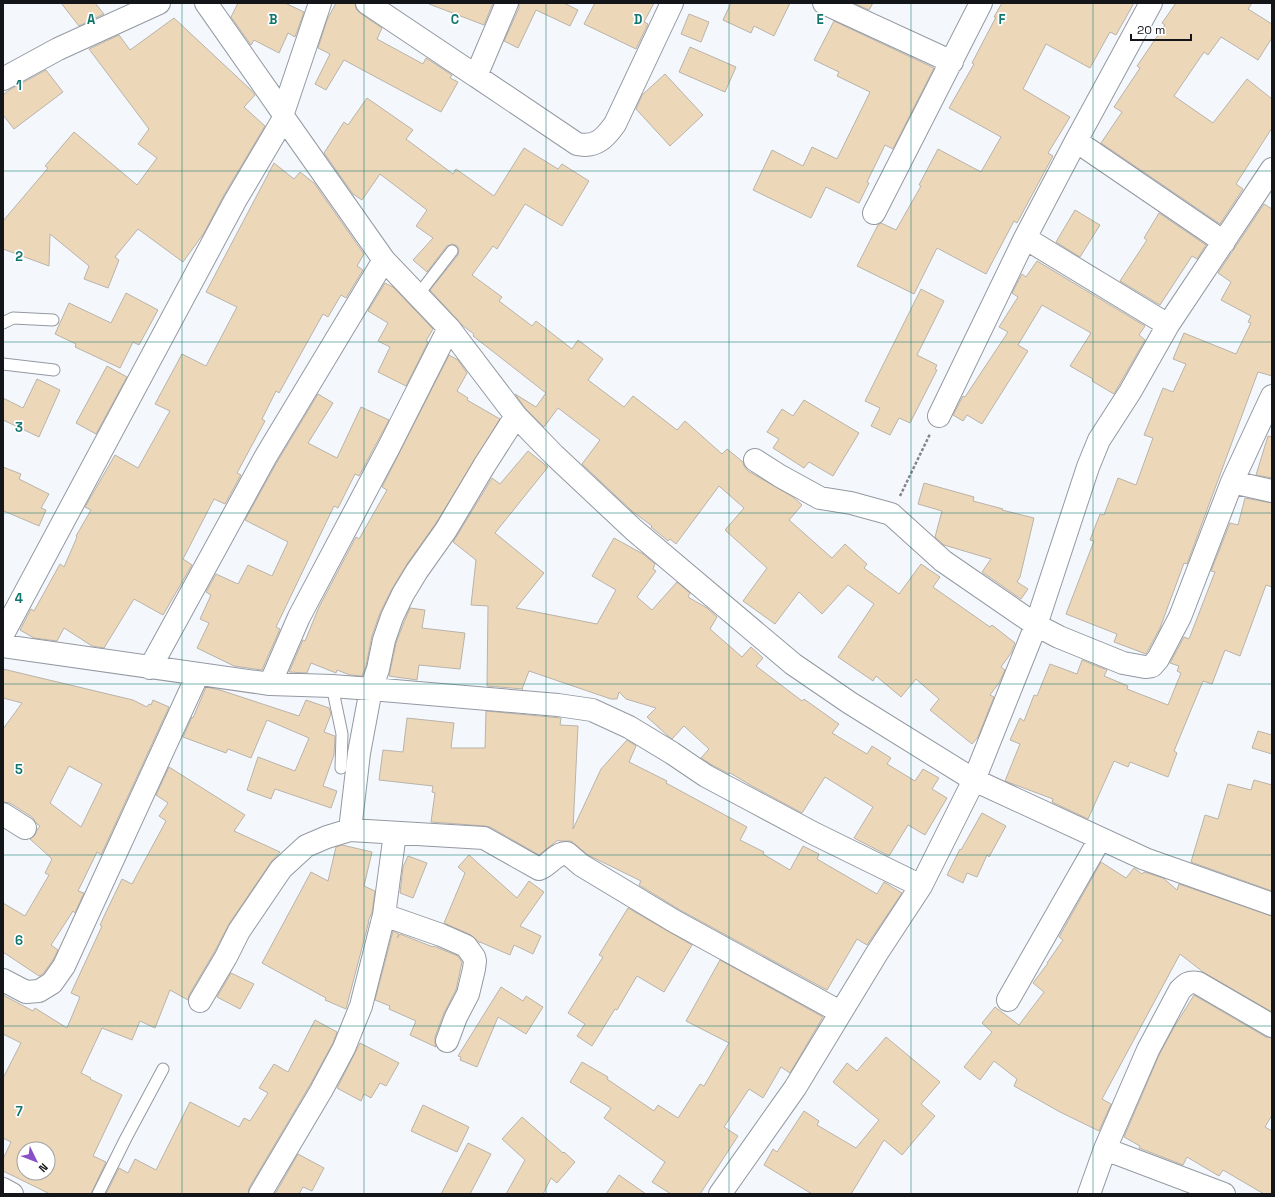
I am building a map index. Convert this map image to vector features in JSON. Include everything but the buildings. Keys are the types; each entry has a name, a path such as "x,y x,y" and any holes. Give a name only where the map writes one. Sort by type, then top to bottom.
{"main road":[{"path":"3,78 58,49 159,3"},
{"path":"206,3 384,260 449,328 516,416 554,455 634,530 793,664 850,703 974,780 1145,859 1272,904"},
{"path":"3,634 235,201 283,115 320,3"},
{"path":"367,3 577,144 585,146 598,142 607,135 615,124 672,3"},
{"path":"476,76 507,3"},
{"path":"824,3 952,62"},
{"path":"874,213 981,3"},
{"path":"939,416 1025,238 1151,3"},
{"path":"1076,141 1224,242"},
{"path":"720,1194 795,1088 840,1012 921,886 974,780 1036,625 1088,467 1099,440 1130,392 1168,325 1272,169"},
{"path":"1025,238 1168,325"},
{"path":"150,668 266,456 384,260"},
{"path":"270,684 299,617 389,447 449,328"},
{"path":"755,460 820,498 851,503 891,514 943,561 1036,625 1059,637 1123,663 1145,667 1155,664 1165,648 1180,617 1232,482 1272,396"},
{"path":"350,830 359,753 371,689 378,670 384,640 392,617 403,594 432,548 446,530 516,416"},
{"path":"1232,482 1272,491"},
{"path":"3,646 270,684 371,689 558,705 592,710 629,727 706,776 760,805 921,886"},
{"path":"3,980 26,992 40,991 52,983 64,966 198,674"},
{"path":"3,814 25,828"},
{"path":"200,1001 226,957 239,931 281,869 306,846 327,837 350,830 484,838 539,869 544,867 560,854 567,853 581,865 674,921 840,1012"},
{"path":"260,1194 321,1091 344,1048 361,1006 384,915 395,833"},
{"path":"1008,1000 1100,839"},
{"path":"384,915 441,934 466,946 474,957 474,969 468,994 456,1017 447,1041"},
{"path":"1089,1194 1105,1149 1148,1050 1180,990 1186,984 1192,982 1198,983 1272,1026"},
{"path":"1105,1149 1224,1194"},
{"path":"3,1189 12,1194"}],"lane":[{"path":"418,295 452,251"},
{"path":"3,323 13,318 53,320"},
{"path":"3,364 54,370"},
{"path":"332,686 342,734 341,768"},
{"path":"98,1194 163,1070"}],"path":[{"path":"891,514 939,416"}]}
